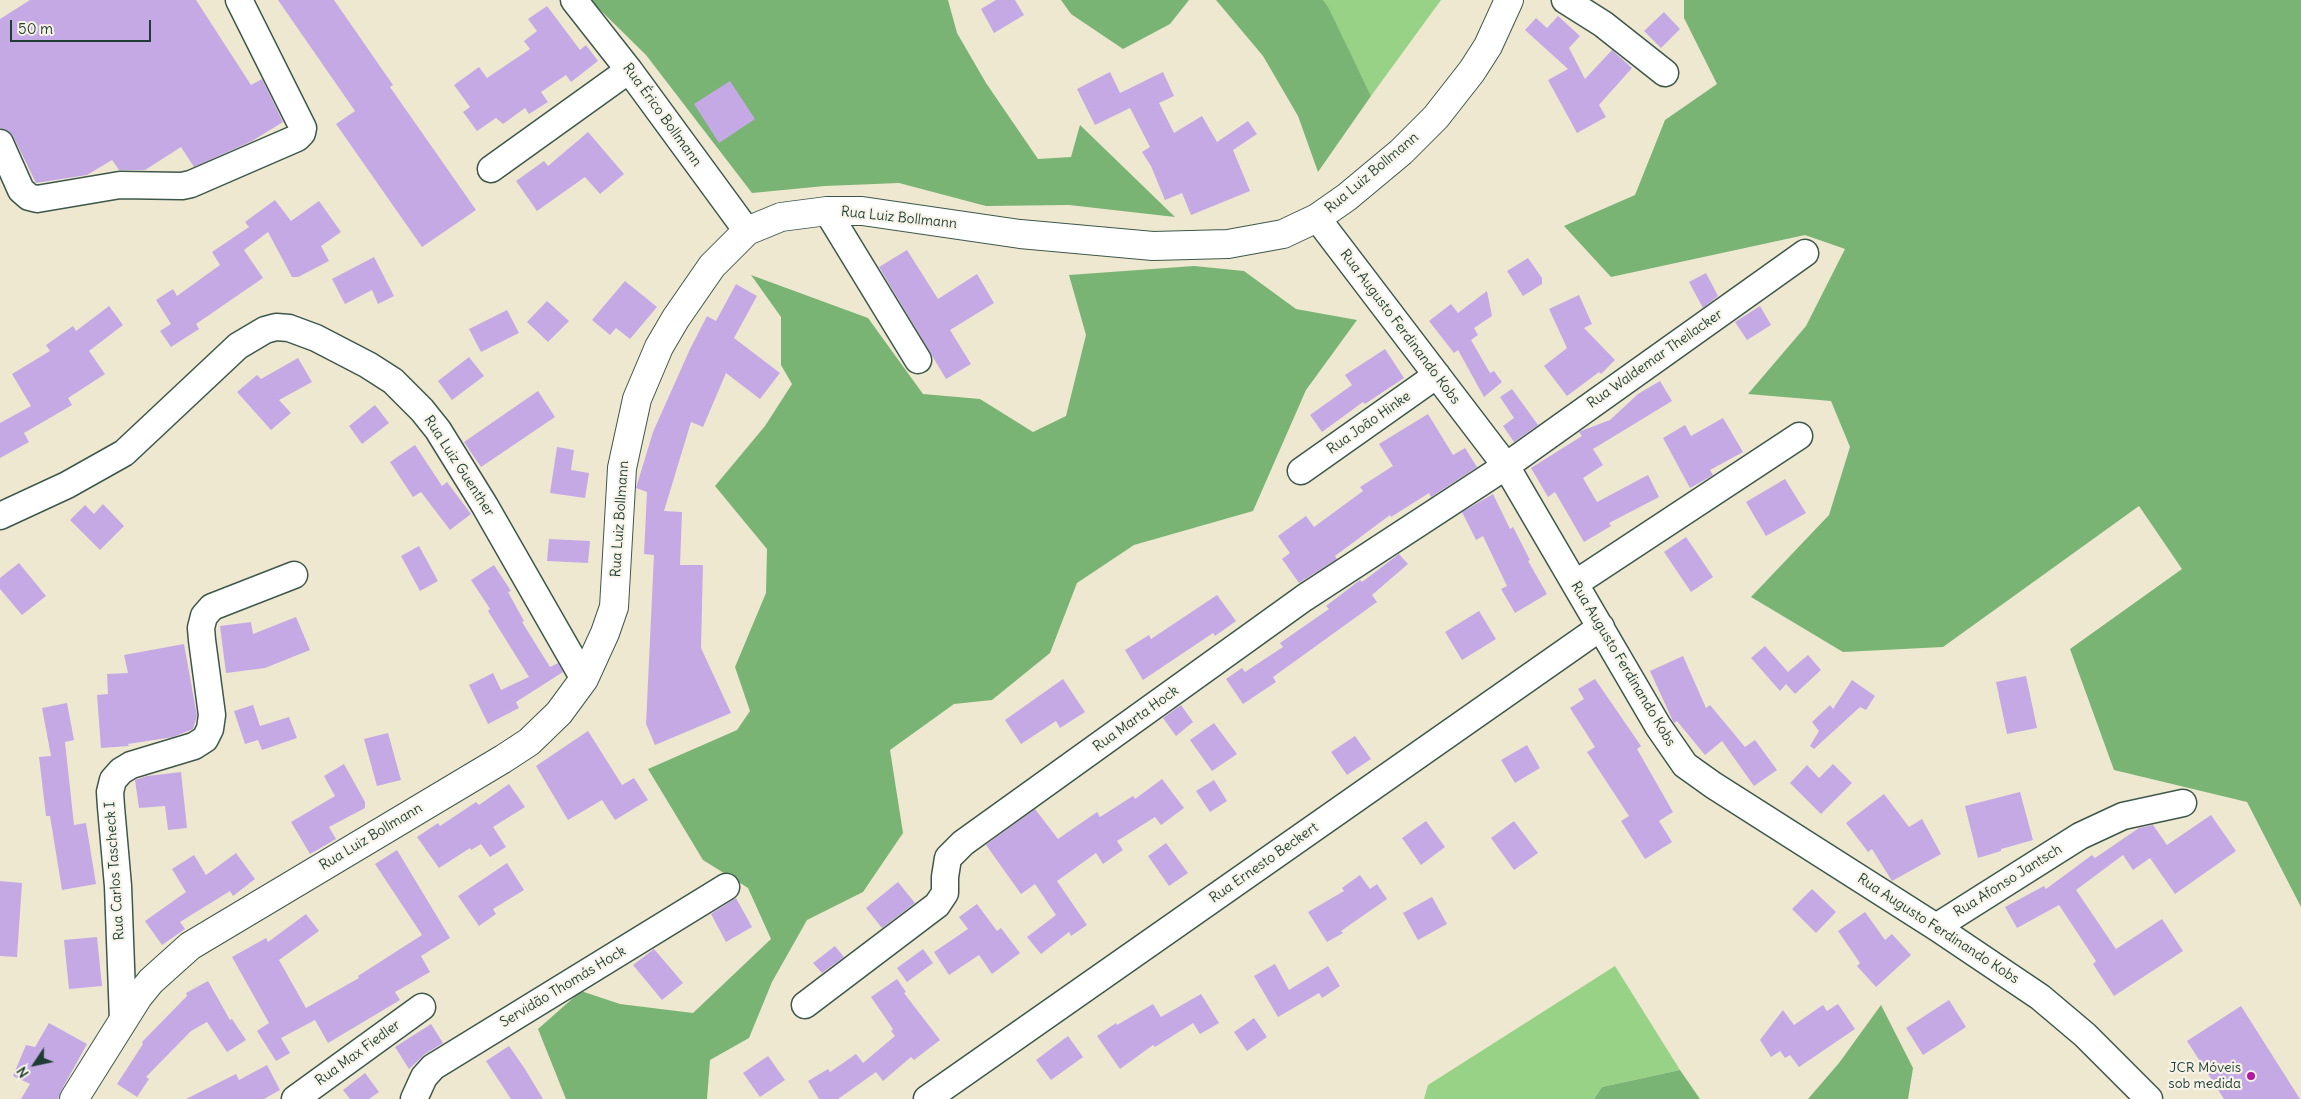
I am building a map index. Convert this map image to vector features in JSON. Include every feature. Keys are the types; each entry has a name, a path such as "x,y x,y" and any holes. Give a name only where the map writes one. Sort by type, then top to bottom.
{"main road":[{"name":"Rua Luiz Bollmann","path":"74,1099 123,1020 151,981 190,946 529,742 559,714 584,679 602,640 614,607 622,468 637,399 659,347 676,318 712,266 747,231 781,218 827,211 862,211 1020,234 1153,246 1228,244 1283,234 1317,218 1371,177 1436,117 1472,71 1488,46 1509,0"}],"street":[{"path":"0,143 21,190 29,197 37,199 120,186 182,186 192,184 297,138 302,133 303,128 239,0"},
{"name":"Rua Érico Bollmann","path":"574,0 629,70 747,231"},
{"path":"1564,0 1603,24 1665,73"},
{"path":"491,169 629,70"},
{"path":"827,211 918,360"},
{"name":"Rua Augusto Ferdinando Kobs","path":"1317,218 1506,466 1658,726 1691,770 2010,976 2062,1014 2148,1099"},
{"name":"Rua Waldemar Theilacker","path":"1506,466 1805,253"},
{"name":"Rua Luiz Guenther","path":"0,516 67,485 124,453 238,346 265,330 276,327 289,328 368,365 393,381 422,410 438,430 485,506 584,679"},
{"name":"Rua João Hinke","path":"1301,471 1437,375"},
{"path":"1576,583 1799,436"},
{"name":"Rua Marta Hock","path":"806,1005 937,905 945,893 948,858 963,843 1304,598 1506,466"},
{"name":"Rua Carlos Tascheck I","path":"123,1020 118,886 110,807 110,792 113,780 120,771 132,765 148,758 194,746 205,739 210,729 212,715 201,628 204,616 212,607 294,575"},
{"name":"Rua Ernesto Beckert","path":"927,1099 1601,626"},
{"name":"Rua Afonso Jantsch","path":"1936,927 2080,836 2123,816 2183,804"},
{"name":"Servidão Thomás Hock","path":"414,1099 424,1076 433,1067 726,887"},
{"name":"Rua Max Fiedler","path":"295,1099 422,1007"}],"green space":[{"path":"590,0 948,0 957,33 986,83 1038,159 1071,157 1080,125 1175,217 1069,205 986,206 899,183 825,186 752,193 646,55"},
{"path":"1061,0 1189,0 1170,24 1123,49 1071,14"},
{"path":"1216,0 1323,0 1328,7 1371,96 1318,172 1298,116 1263,56"},
{"path":"1323,0 1441,0 1371,96"},
{"path":"1684,0 2301,0 2301,907 2247,802 2114,770 2070,649 2182,569 2139,506 1943,647 1843,652 1751,597 1829,515 1850,447 1831,401 1748,394 1806,326 1845,249 1805,235 1611,277 1564,226 1635,195 1665,120 1717,84 1684,18"},
{"path":"1194,266 1244,271 1296,309 1357,320 1306,390 1253,511 1134,545 1077,583 1050,653 992,700 954,704 890,750 903,833 863,892 807,920 772,982 749,1038 710,1060 707,1099 566,1099 538,1029 581,991 620,1004 693,1013 771,939 748,888 703,860 648,769 737,730 750,711 735,667 766,593 767,549 715,486 765,426 792,384 781,365 781,317 751,275 868,318 923,394 980,399 1033,432 1066,416 1086,335 1069,275"},
{"path":"1615,966 1680,1070 1602,1087 1594,1099 1424,1099 1428,1085"},
{"path":"1881,1005 1913,1068 1908,1099 1808,1099 1839,1063"},
{"path":"1680,1070 1700,1099 1594,1099 1602,1087"}],"building":[{"path":"30,0 196,0 251,85 262,79 283,122 252,141 194,167 181,147 145,170 119,170 112,160 87,175 36,183 13,136 8,131 0,128 0,19"},
{"path":"278,0 334,0 393,85 390,87 476,210 422,247 336,124 355,111"},
{"path":"996,0 1015,0 1024,15 994,33 981,9"},
{"path":"547,6 580,50 586,45 598,61 571,82 566,75 541,92 548,102 529,114 525,108 503,124 496,118 477,131 463,112 470,107 454,85 479,67 487,78 530,49 524,41 537,31 528,19"},
{"path":"1664,12 1680,29 1661,48 1644,31"},
{"path":"1558,16 1580,36 1569,48 1585,79 1612,50 1632,68 1599,105 1606,117 1577,133 1548,80 1568,69 1525,30 1536,18 1547,28"},
{"path":"1110,72 1120,93 1163,72 1174,96 1159,103 1174,133 1202,116 1217,142 1248,121 1257,134 1233,150 1250,191 1191,215 1182,193 1165,200 1151,166 1142,152 1150,147 1130,108 1095,125 1077,89"},
{"path":"730,81 755,119 719,143 694,104"},
{"path":"588,132 624,174 600,194 585,177 537,211 516,181 544,161 548,166"},
{"path":"275,200 291,221 319,201 341,232 321,246 329,261 298,277 292,277 268,232 244,250 263,278 196,324 199,329 171,347 160,331 171,324 156,300 173,289 177,296 220,265 212,252 249,227 245,222"},
{"path":"907,250 938,299 977,274 994,303 950,330 971,364 946,379 879,267"},
{"path":"374,257 394,296 378,304 372,290 345,304 332,279"},
{"path":"1528,258 1542,278 1542,284 1523,296 1507,271"},
{"path":"1706,273 1718,296 1703,308 1689,282"},
{"path":"625,281 657,307 630,339 616,328 610,335 592,320"},
{"path":"736,284 757,296 734,338 780,373 760,399 726,373 703,427 691,422 664,511 682,512 680,565 703,565 701,648 731,713 655,745 646,724 654,555 644,554 647,492 636,488 653,432 690,349 707,316 716,321"},
{"path":"1487,291 1492,316 1474,328 1478,335 1471,340 1490,373 1494,371 1502,382 1484,397 1458,350 1454,353 1429,321 1451,304 1458,313"},
{"path":"1579,295 1592,324 1584,328 1615,360 1601,374 1599,372 1567,396 1544,366 1567,348 1549,309"},
{"path":"547,301 569,321 548,342 527,322"},
{"path":"109,306 123,325 89,351 105,374 68,398 72,405 24,433 29,442 0,458 0,423 31,406 12,374 50,351 46,345 73,326 76,331"},
{"path":"1760,306 1771,325 1747,340 1735,322"},
{"path":"507,310 519,333 481,352 469,329"},
{"path":"1385,349 1404,378 1365,404 1363,402 1322,432 1310,415 1352,385 1345,375"},
{"path":"469,357 484,376 452,400 438,381"},
{"path":"298,358 312,382 279,400 291,413 271,430 237,392 257,375 261,379"},
{"path":"1660,381 1672,401 1593,449 1603,465 1583,478 1597,502 1648,475 1659,497 1609,523 1611,526 1584,542 1555,492 1548,497 1531,468 1582,436 1579,432 1610,420 1638,394"},
{"path":"1512,389 1538,425 1514,442 1503,426 1514,418 1500,397"},
{"path":"538,391 555,417 481,467 464,442"},
{"path":"375,405 389,423 362,444 349,426"},
{"path":"1428,414 1453,455 1465,448 1477,467 1431,497 1429,493 1391,517 1390,515 1335,556 1337,559 1299,583 1282,559 1290,553 1278,536 1306,516 1314,527 1363,491 1360,487 1393,466 1379,444"},
{"path":"1723,418 1743,452 1710,470 1713,475 1690,488 1663,438 1685,425 1691,436"},
{"path":"415,445 442,486 447,482 471,514 450,530 421,492 413,497 390,462"},
{"path":"557,447 574,450 571,470 589,473 585,498 550,493"},
{"path":"1785,479 1806,513 1766,536 1746,502"},
{"path":"1493,494 1510,529 1513,527 1530,560 1528,561 1547,594 1515,613 1501,589 1507,586 1483,536 1476,540 1462,512"},
{"path":"103,504 124,526 100,550 70,520 85,505 94,514"},
{"path":"1686,537 1713,577 1691,592 1664,552"},
{"path":"549,539 590,541 588,563 547,561"},
{"path":"419,546 438,581 420,591 401,556"},
{"path":"1399,554 1408,564 1372,595 1377,602 1273,677 1276,682 1243,704 1226,679 1242,668 1245,672 1283,647 1280,643 1329,609 1326,606"},
{"path":"19,563 46,596 22,615 0,589 0,578"},
{"path":"494,565 511,591 508,592 524,621 522,622 550,667 558,663 563,672 516,702 519,708 488,724 469,685 493,673 501,690 529,677 471,580"},
{"path":"1217,595 1236,621 1215,636 1213,633 1143,680 1125,650 1149,635 1151,639"},
{"path":"1479,611 1496,639 1462,660 1445,632"},
{"path":"296,617 310,650 265,668 226,673 220,626 251,622 253,634"},
{"path":"184,644 197,716 193,729 173,737 128,744 129,746 101,748 97,695 108,694 107,674 128,673 124,655"},
{"path":"1765,646 1788,672 1808,655 1821,670 1795,694 1786,684 1780,691 1751,658"},
{"path":"1683,656 1706,708 1710,705 1745,747 1755,740 1777,770 1754,786 1722,741 1705,755 1677,721 1674,723 1650,671"},
{"path":"2026,676 2037,728 2007,734 1996,682"},
{"path":"1063,679 1085,712 1060,728 1056,721 1021,744 1005,720"},
{"path":"1595,679 1641,746 1637,749 1673,812 1659,821 1672,842 1645,859 1621,821 1629,816 1587,752 1595,747 1570,708 1584,699 1578,689"},
{"path":"1852,680 1875,696 1866,710 1860,707 1814,749 1810,746 1819,731 1812,722 1830,705 1833,709"},
{"path":"67,703 74,740 65,742 74,825 86,823 96,884 62,890 50,816 46,816 39,757 51,756 42,708"},
{"path":"253,705 260,726 289,717 297,738 262,750 258,740 245,744 234,711"},
{"path":"1181,705 1193,722 1176,736 1163,718"},
{"path":"1214,723 1237,754 1212,771 1190,740"},
{"path":"588,731 622,785 634,778 648,800 615,820 602,800 568,820 536,766"},
{"path":"388,733 401,780 377,786 364,739"},
{"path":"1355,736 1371,759 1347,775 1331,752"},
{"path":"1527,745 1540,768 1515,783 1501,760"},
{"path":"344,764 365,802 365,808 329,827 336,839 310,854 291,822 335,796 324,776"},
{"path":"1833,764 1852,783 1821,814 1790,783 1807,765 1819,778"},
{"path":"181,772 187,828 168,830 165,806 139,808 135,780 147,776"},
{"path":"1162,779 1184,808 1161,825 1155,817 1117,841 1123,850 1103,864 1096,853 1057,881 1087,925 1071,936 1069,932 1041,954 1027,937 1056,915 1035,884 1021,894 986,845 1035,809 1058,839 1097,812 1100,817 1133,796 1135,799"},
{"path":"1214,780 1227,801 1210,812 1196,791"},
{"path":"509,784 525,807 493,827 506,847 490,857 481,844 471,850 470,848 439,868 417,837 438,823 440,826 476,802 479,805"},
{"path":"2020,792 2033,840 1978,858 1965,806"},
{"path":"1884,794 1909,827 1922,819 1941,854 1892,881 1872,849 1868,852 1846,823"},
{"path":"2211,815 2236,851 2175,894 2150,858 2133,870 2123,855 2076,890 2116,949 2162,919 2183,951 2114,996 2093,964 2096,961 2059,905 2017,928 2005,907 2044,886 2046,889 2092,855 2095,858 2139,828 2153,825 2167,845"},
{"path":"1426,821 1445,847 1421,865 1402,838"},
{"path":"1514,821 1538,853 1514,870 1491,838"},
{"path":"1166,843 1188,873 1169,886 1148,856"},
{"path":"397,850 450,938 421,956 430,972 395,992 400,1000 328,1043 315,1020 281,1038 290,1053 276,1061 257,1031 269,1023 232,957 266,938 268,942 306,914 319,931 279,960 306,1008 359,978 358,976 422,935 375,864"},
{"path":"236,853 255,879 233,896 230,891 180,922 185,929 162,945 145,921 186,892 172,869 194,855 206,875"},
{"path":"507,863 524,890 493,909 496,914 479,926 458,896"},
{"path":"1360,875 1370,889 1377,884 1387,899 1341,931 1343,933 1327,942 1308,912 1344,891 1342,888"},
{"path":"0,881 22,883 17,957 0,956"},
{"path":"898,882 915,903 882,928 866,908"},
{"path":"1812,889 1836,912 1816,933 1792,909"},
{"path":"1432,897 1447,924 1418,940 1403,913"},
{"path":"736,898 752,927 726,942 711,914"},
{"path":"977,904 997,931 1001,928 1020,953 992,974 979,955 949,975 934,952 968,929 959,917"},
{"path":"1865,912 1885,940 1892,934 1911,955 1876,987 1857,966 1860,963 1838,931"},
{"path":"97,937 102,986 69,989 64,940"},
{"path":"835,946 844,957 822,973 813,963"},
{"path":"654,949 683,983 662,1000 633,965"},
{"path":"923,949 933,963 907,982 897,968"},
{"path":"1275,964 1289,990 1328,966 1340,986 1322,998 1319,993 1278,1017 1254,976"},
{"path":"897,979 906,992 904,993 940,1040 914,1060 911,1057 883,1081 876,1072 838,1099 819,1099 808,1081 828,1069 830,1072 856,1054 863,1063 895,1036 891,1031 893,1029 871,997"},
{"path":"208,981 230,1020 232,1019 246,1040 227,1052 207,1022 191,1031 146,1077 149,1079 137,1097 117,1084 143,1044 142,1042 187,996 186,993"},
{"path":"1201,994 1219,1023 1200,1034 1193,1023 1155,1047 1153,1045 1120,1069 1097,1036 1116,1023 1117,1025 1153,1004 1161,1017"},
{"path":"1949,1000 1966,1027 1923,1055 1906,1028"},
{"path":"1838,1004 1855,1029 1799,1067 1790,1055 1785,1058 1780,1051 1771,1057 1760,1040 1783,1010 1794,1025 1823,1005 1827,1011"},
{"path":"2241,1006 2300,1099 2224,1099 2187,1041"},
{"path":"1254,1018 1267,1037 1247,1051 1234,1032"},
{"path":"49,1023 87,1044 58,1099 21,1099 30,1084 13,1076 26,1045 35,1047"},
{"path":"431,1024 443,1043 425,1054 409,1069 395,1047"},
{"path":"1068,1036 1083,1057 1051,1080 1036,1060"},
{"path":"509,1046 543,1099 511,1099 486,1061"},
{"path":"768,1056 785,1080 760,1097 743,1073"},
{"path":"267,1065 280,1090 264,1099 186,1099 236,1074 239,1080"},
{"path":"365,1073 379,1092 369,1099 350,1099 343,1090"}],"place":[{"name":"JCR Móveis sob medida","path":"2251,1076"}]}
